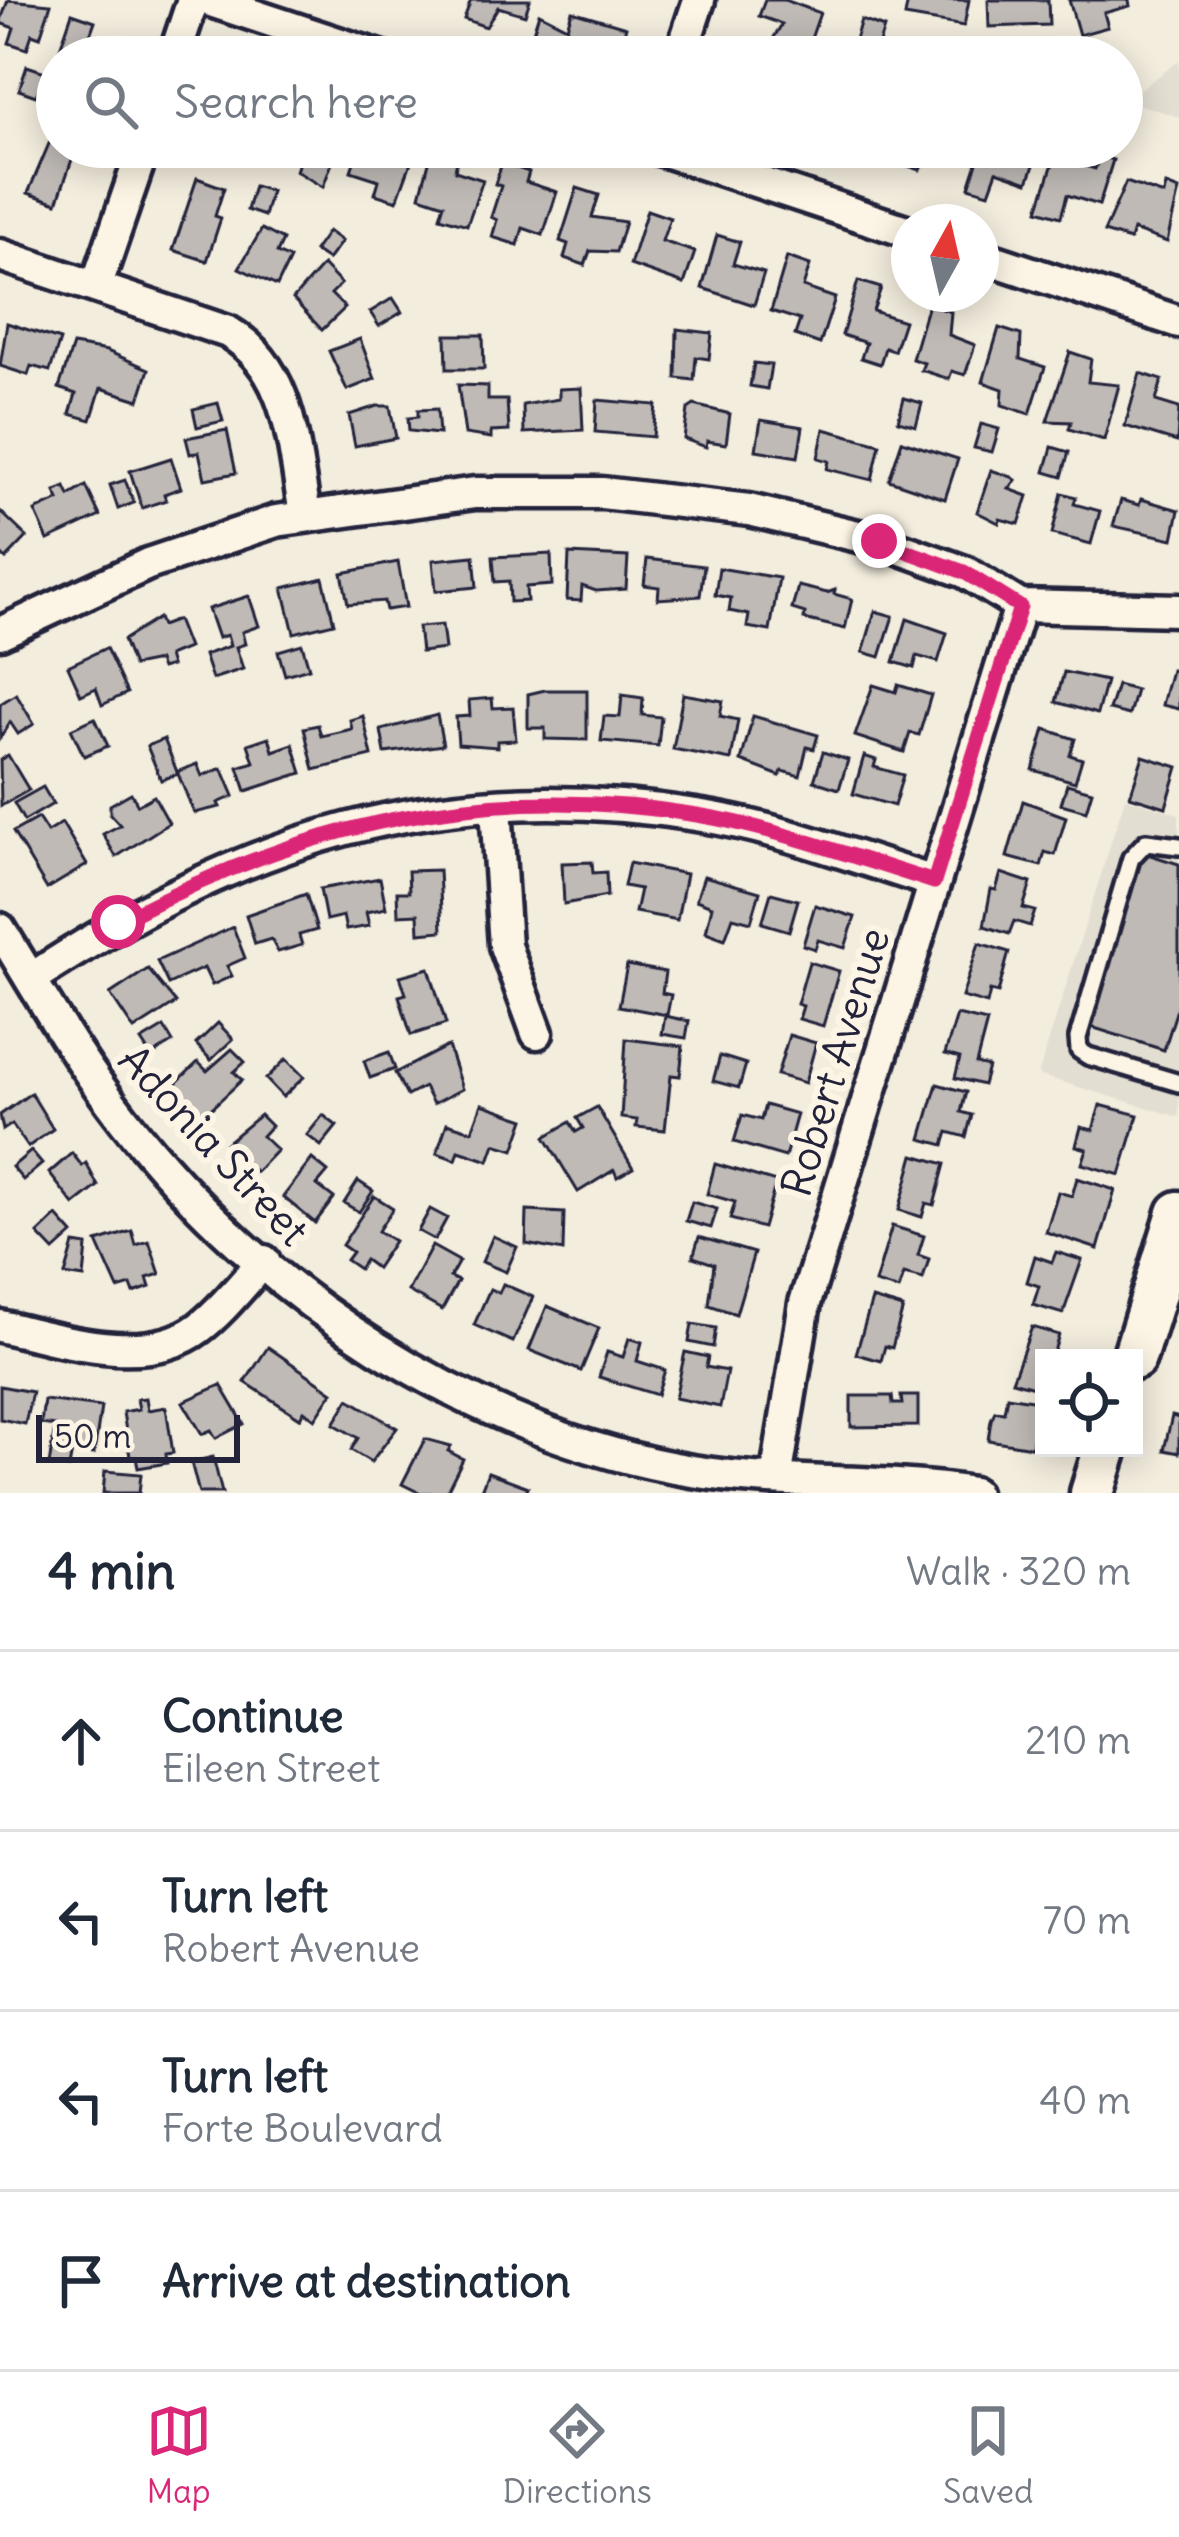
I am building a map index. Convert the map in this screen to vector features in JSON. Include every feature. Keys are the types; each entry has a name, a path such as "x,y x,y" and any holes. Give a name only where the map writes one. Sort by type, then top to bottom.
{"street":[{"path":"181,36 193,0"},
{"path":"208,0 317,36"},
{"path":"687,36 699,0"},
{"path":"97,287 137,168"},
{"path":"716,168 891,226"},
{"path":"0,255 228,332 264,359 283,399 305,514"},
{"path":"999,262 1179,322"},
{"path":"0,633 148,564 305,514 475,493 685,501 749,510 879,541 964,572 1020,607 1179,610"},
{"name":"Robert Avenue","path":"776,1479 806,1303 1020,607"},
{"path":"32,980 118,922 262,853 398,815 587,801 700,815 934,882"},
{"path":"496,808 506,946 537,1033"},
{"name":"Adonia Street","path":"0,929 79,1060 127,1124 198,1202 280,1280 358,1335 516,1418 690,1470 973,1493"},
{"path":"1137,1349 1179,1213"},
{"path":"0,1327 138,1348 169,1342 197,1329 264,1262"},
{"path":"1092,1493 1103,1457"}],"lane":[{"path":"1179,846 1147,842 1131,859 1078,1038 1079,1050 1088,1056 1179,1083"}],"shaded area":[{"path":"1179,61 1179,117 1143,106 1143,87"},
{"path":"1125,798 1179,814 1179,1117 1038,1075"}],"building":[{"path":"8,0 51,4 40,36 32,34 27,49 9,43 14,28 0,23"},
{"path":"471,0 530,0 525,15 498,7 486,27 464,19"},
{"path":"765,0 785,0 820,13 812,36 775,36 782,24 759,16"},
{"path":"908,0 969,0 964,26 905,16"},
{"path":"988,0 1048,0 1049,25 989,27"},
{"path":"1069,0 1129,0 1130,6 1104,13 1108,27 1079,35"},
{"path":"572,11 626,27 623,36 532,36 539,13 567,27"},
{"path":"72,13 95,21 90,36 64,36"},
{"path":"861,20 884,28 881,36 856,36"},
{"path":"27,66 36,69 36,96 19,90"},
{"path":"39,168 69,168 57,203 28,193"},
{"path":"297,168 330,168 323,187"},
{"path":"409,168 397,201 375,194 379,180 351,171"},
{"path":"427,168 456,168 483,180 467,225 440,217 444,204 420,196"},
{"path":"500,168 517,168 529,172 526,182 557,192 543,235 523,228 518,245 492,237 497,220 491,217 501,186 495,184"},
{"path":"975,168 1033,168 1028,182 997,171 989,193 969,187"},
{"path":"1051,168 1111,168 1099,205 1067,195 1061,217 1038,210"},
{"path":"197,178 224,188 215,216 221,218 207,261 173,250"},
{"path":"1126,182 1164,195 1166,185 1179,190 1167,242 1133,230 1130,240 1104,232"},
{"path":"254,186 271,191 264,216 247,210"},
{"path":"577,188 599,195 592,217 625,222 616,252 590,251 585,265 564,258 568,244 560,241"},
{"path":"647,210 670,218 662,241 695,252 684,284 630,265"},
{"path":"262,229 283,240 277,253 290,259 277,286 239,268"},
{"path":"328,231 342,241 328,260 314,251"},
{"path":"717,235 740,242 733,264 764,273 754,305 702,288"},
{"path":"787,257 810,265 803,287 835,298 820,344 795,335 800,320 771,311"},
{"path":"323,265 341,284 331,294 345,308 322,330 293,299"},
{"path":"858,281 881,288 873,311 904,321 894,351 885,348 880,364 861,358 866,343 842,335"},
{"path":"393,298 402,312 379,326 370,312"},
{"path":"926,312 951,312 949,335 975,345 965,375 952,371 949,379 921,370 924,363 912,359"},
{"path":"7,323 60,340 50,371 31,366 28,375 0,366"},
{"path":"999,328 1021,335 1020,359 1045,367 1030,414 1002,405 1003,389 983,382"},
{"path":"677,329 712,333 709,359 696,357 694,380 676,378"},
{"path":"446,335 483,335 484,369 447,369"},
{"path":"360,339 375,379 347,390 329,351"},
{"path":"73,345 107,351 149,369 139,400 101,388 91,420 70,414 76,394 59,388"},
{"path":"1070,352 1091,359 1088,382 1119,385 1104,440 1069,429 1071,422 1047,421"},
{"path":"754,363 771,365 767,389 750,386"},
{"path":"1140,373 1162,380 1156,401 1179,408 1177,442 1125,426"},
{"path":"458,385 488,386 488,400 507,400 509,431 491,432 491,438 465,434"},
{"path":"581,388 583,430 524,433 523,405 559,399 559,389"},
{"path":"904,398 922,403 916,426 898,421"},
{"path":"597,400 656,405 653,437 595,432"},
{"path":"218,403 223,421 197,427 193,409"},
{"path":"694,405 730,414 726,444 707,441 706,447 684,439 688,409"},
{"path":"390,406 396,438 355,446 349,415"},
{"path":"437,409 439,434 409,431 408,418 418,417 418,410"},
{"path":"761,420 803,427 798,457 756,450"},
{"path":"981,424 999,429 992,452 974,448"},
{"path":"824,429 880,444 872,480 827,469 829,461 818,458"},
{"path":"227,430 236,473 205,479 199,452 190,454 186,438"},
{"path":"902,441 958,459 945,499 889,480"},
{"path":"1052,447 1069,452 1062,477 1045,472"},
{"path":"171,458 181,488 164,494 166,500 142,508 130,471"},
{"path":"991,470 1012,477 1016,480 1009,489 1028,496 1019,524 1000,519 999,523 977,512"},
{"path":"125,480 134,503 118,509 110,485"},
{"path":"86,486 100,516 48,540 35,511 59,500 55,492 65,487 69,496"},
{"path":"1062,493 1076,497 1074,504 1100,511 1091,544 1052,534"},
{"path":"1141,499 1179,510 1173,539 1113,526 1121,500 1139,505"},
{"path":"0,511 27,537 6,559 0,553"},
{"path":"551,554 552,585 526,587 527,601 510,602 509,581 495,582 493,557"},
{"path":"569,554 628,557 626,589 596,591 582,586 581,601 567,600"},
{"path":"474,556 477,587 436,591 433,560"},
{"path":"647,559 704,566 700,596 658,599 659,587 644,585"},
{"path":"398,562 406,607 386,610 384,601 348,604 342,573"},
{"path":"719,568 779,578 770,631 747,627 749,615 729,611 731,598 715,595"},
{"path":"323,578 334,623 294,633 283,588"},
{"path":"798,586 827,593 835,590 834,594 852,599 845,629 804,619 805,613 792,609"},
{"path":"249,596 259,626 242,632 245,644 236,647 243,669 212,679 204,655 230,646 227,635 218,638 208,609"},
{"path":"875,611 893,616 880,657 863,652"},
{"path":"158,618 161,626 177,620 188,648 168,656 171,666 161,669 158,661 133,666 123,640"},
{"path":"907,619 947,633 938,662 917,656 914,668 894,662"},
{"path":"442,625 445,649 421,652 418,627"},
{"path":"302,644 309,668 285,675 278,651"},
{"path":"106,648 127,693 102,705 96,688 81,695 68,666"},
{"path":"1171,670 1179,672 1179,709 1162,705"},
{"path":"1064,672 1106,681 1097,714 1056,702"},
{"path":"873,685 896,692 898,685 931,695 919,735 910,733 904,752 855,736"},
{"path":"1117,685 1136,690 1129,715 1109,710"},
{"path":"587,690 587,740 545,739 545,728 528,728 528,694"},
{"path":"16,694 34,724 18,734 10,722 0,738 0,704"},
{"path":"683,694 723,701 720,716 738,720 731,760 673,749"},
{"path":"622,695 643,698 642,715 661,717 658,746 601,741 604,716 620,717"},
{"path":"492,698 493,708 513,707 516,740 497,741 497,747 458,744 456,717 470,716 469,700"},
{"path":"437,715 443,745 385,753 381,730"},
{"path":"363,716 372,756 314,770 304,728 318,725 321,736 352,729 350,720"},
{"path":"753,716 818,735 814,749 807,747 800,776 782,771 780,776 741,761"},
{"path":"95,718 108,746 84,756 71,729"},
{"path":"1045,729 1075,739 1070,755 1082,759 1075,782 1033,770"},
{"path":"269,737 273,751 293,744 302,773 246,791 238,767 254,762 248,744"},
{"path":"164,739 177,772 197,764 202,776 222,768 234,796 218,803 220,807 194,813 178,774 161,780 147,746"},
{"path":"823,752 848,760 839,789 814,781"},
{"path":"8,755 29,790 1,806 0,760"},
{"path":"864,756 876,760 874,767 903,775 894,806 853,794"},
{"path":"1143,756 1178,767 1166,807 1130,796"},
{"path":"1067,784 1092,791 1086,811 1061,804"},
{"path":"43,787 53,804 24,821 14,803"},
{"path":"131,793 138,805 154,796 169,823 116,857 103,834 120,825 110,814 110,805"},
{"path":"1023,801 1066,817 1055,855 1045,852 1041,866 1007,857"},
{"path":"38,818 47,832 62,823 87,865 47,889 13,832"},
{"path":"1144,853 1179,864 1179,1003 1164,1050 1088,1026"},
{"path":"592,862 593,873 606,872 607,896 564,904 562,863"},
{"path":"629,863 686,874 677,920 635,912 640,889 624,886"},
{"path":"439,870 442,931 419,933 418,914 398,915 397,892 409,892 408,871"},
{"path":"1001,873 1031,883 1023,908 1035,911 1030,926 1014,921 1009,934 984,926 991,889 996,890"},
{"path":"704,876 760,892 751,922 733,917 725,939 706,932 712,906 696,900"},
{"path":"380,878 386,908 366,912 369,926 346,930 343,916 326,920 320,889"},
{"path":"771,893 798,900 789,931 762,923"},
{"path":"306,894 317,930 299,935 302,945 278,952 271,939 255,944 246,915"},
{"path":"815,905 855,917 845,948 818,940 815,949 803,945"},
{"path":"233,927 245,958 227,966 232,976 212,985 204,968 168,984 157,961"},
{"path":"979,943 1009,952 998,993 990,991 987,1004 962,997"},
{"path":"809,962 839,971 823,1026 799,1019 803,1006 797,1004"},
{"path":"627,965 665,972 662,993 671,995 667,1015 619,1006"},
{"path":"429,968 446,1024 411,1035 399,996 406,994 400,976"},
{"path":"148,969 176,1003 134,1030 110,994"},
{"path":"957,1015 987,1022 976,1064 988,1067 983,1085 955,1078 960,1058 945,1054"},
{"path":"665,1016 689,1021 686,1038 662,1034"},
{"path":"218,1023 233,1039 211,1060 196,1044"},
{"path":"164,1027 173,1042 151,1056 141,1041"},
{"path":"789,1035 816,1043 805,1083 777,1075"},
{"path":"626,1039 683,1046 680,1076 671,1075 665,1130 636,1127 637,1120 621,1118"},
{"path":"448,1046 462,1089 433,1104 424,1087 407,1096 395,1073"},
{"path":"232,1049 245,1062 234,1072 242,1080 202,1117 173,1086 198,1062 207,1071"},
{"path":"389,1052 395,1069 370,1078 364,1061"},
{"path":"720,1056 746,1064 739,1088 713,1081"},
{"path":"286,1059 304,1077 283,1097 266,1079"},
{"path":"937,1084 966,1092 961,1112 972,1115 966,1137 948,1132 944,1145 921,1139"},
{"path":"31,1093 53,1129 28,1147 12,1124 3,1130 0,1115"},
{"path":"482,1104 525,1119 514,1150 495,1144 489,1161 459,1151 456,1160 437,1153 447,1123 472,1131"},
{"path":"765,1105 797,1114 785,1157 734,1142 742,1115 761,1120"},
{"path":"1100,1105 1138,1115 1120,1175 1082,1164 1087,1149 1076,1146 1081,1127 1093,1130"},
{"path":"597,1107 633,1168 617,1177 614,1170 578,1192 545,1137 570,1122 576,1132 583,1128 577,1118"},
{"path":"260,1115 271,1126 262,1136 277,1150 256,1172 226,1143"},
{"path":"323,1115 337,1126 321,1146 307,1135"},
{"path":"31,1151 42,1164 23,1180 12,1167"},
{"path":"72,1153 82,1166 86,1163 98,1186 74,1205 49,1173"},
{"path":"914,1155 945,1164 934,1205 926,1203 922,1217 899,1210"},
{"path":"312,1159 328,1172 317,1185 334,1198 315,1223 283,1197"},
{"path":"715,1164 776,1182 763,1228 730,1219 735,1202 707,1194"},
{"path":"1077,1178 1115,1190 1098,1249 1046,1232 1058,1192 1072,1196"},
{"path":"358,1181 373,1191 359,1212 344,1203"},
{"path":"374,1196 393,1208 378,1231 394,1241 376,1268 365,1260 359,1269 346,1260 352,1252 342,1245"},
{"path":"692,1202 717,1209 711,1228 686,1221"},
{"path":"430,1209 447,1218 435,1240 418,1231"},
{"path":"527,1211 564,1213 563,1251 526,1244"},
{"path":"57,1216 73,1234 54,1251 38,1234"},
{"path":"892,1226 924,1236 918,1255 929,1259 923,1279 904,1274 899,1290 875,1283"},
{"path":"132,1231 136,1245 149,1241 160,1274 147,1278 150,1287 134,1293 131,1285 118,1289 97,1242"},
{"path":"493,1236 517,1247 506,1272 482,1262"},
{"path":"699,1237 754,1253 736,1314 709,1305 714,1264 693,1257"},
{"path":"74,1244 87,1246 84,1278 65,1275"},
{"path":"432,1246 459,1261 450,1277 458,1281 442,1310 408,1291"},
{"path":"1056,1252 1082,1260 1063,1314 1033,1305 1039,1286 1027,1282 1035,1256 1052,1262"},
{"path":"503,1284 533,1297 513,1342 474,1325 490,1289 499,1293"},
{"path":"872,1299 903,1308 892,1348 885,1346 881,1361 856,1354"},
{"path":"547,1306 599,1328 581,1371 529,1350"},
{"path":"692,1324 716,1328 713,1347 689,1342"},
{"path":"1032,1327 1059,1335 1055,1349 1035,1349 1035,1387 1012,1381"},
{"path":"629,1338 642,1342 637,1361 665,1370 657,1395 599,1377 607,1352 623,1357"},
{"path":"268,1347 333,1392 315,1419 304,1411 300,1418 245,1382"},
{"path":"685,1352 708,1357 706,1367 727,1371 720,1407 675,1398"},
{"path":"221,1385 244,1424 216,1438 211,1430 202,1434 183,1402"},
{"path":"0,1386 32,1392 25,1424 0,1419"},
{"path":"851,1396 892,1396 893,1404 902,1404 901,1396 918,1396 918,1426 851,1427"},
{"path":"1007,1396 1035,1401 1032,1447 988,1440 995,1411 1004,1412"},
{"path":"146,1398 148,1410 166,1407 173,1453 166,1454 167,1463 138,1468 136,1457 130,1457 123,1412 139,1409 137,1399"},
{"path":"349,1399 397,1428 371,1462 351,1450 358,1438 334,1424"},
{"path":"44,1400 101,1407 94,1454 72,1451 69,1468 49,1465 55,1426 41,1424"},
{"path":"1172,1416 1179,1418 1179,1453 1164,1450"},
{"path":"425,1439 451,1446 448,1451 463,1459 446,1493 420,1493 402,1484"},
{"path":"213,1457 222,1493 199,1493 191,1462"},
{"path":"105,1471 141,1474 139,1493 103,1493"},
{"path":"488,1472 528,1487 526,1493 480,1493"}],"route":[{"path":"118,922 193,882 262,853 341,828 454,807 587,801 700,815 934,882 1020,607 964,572 879,541"}]}
